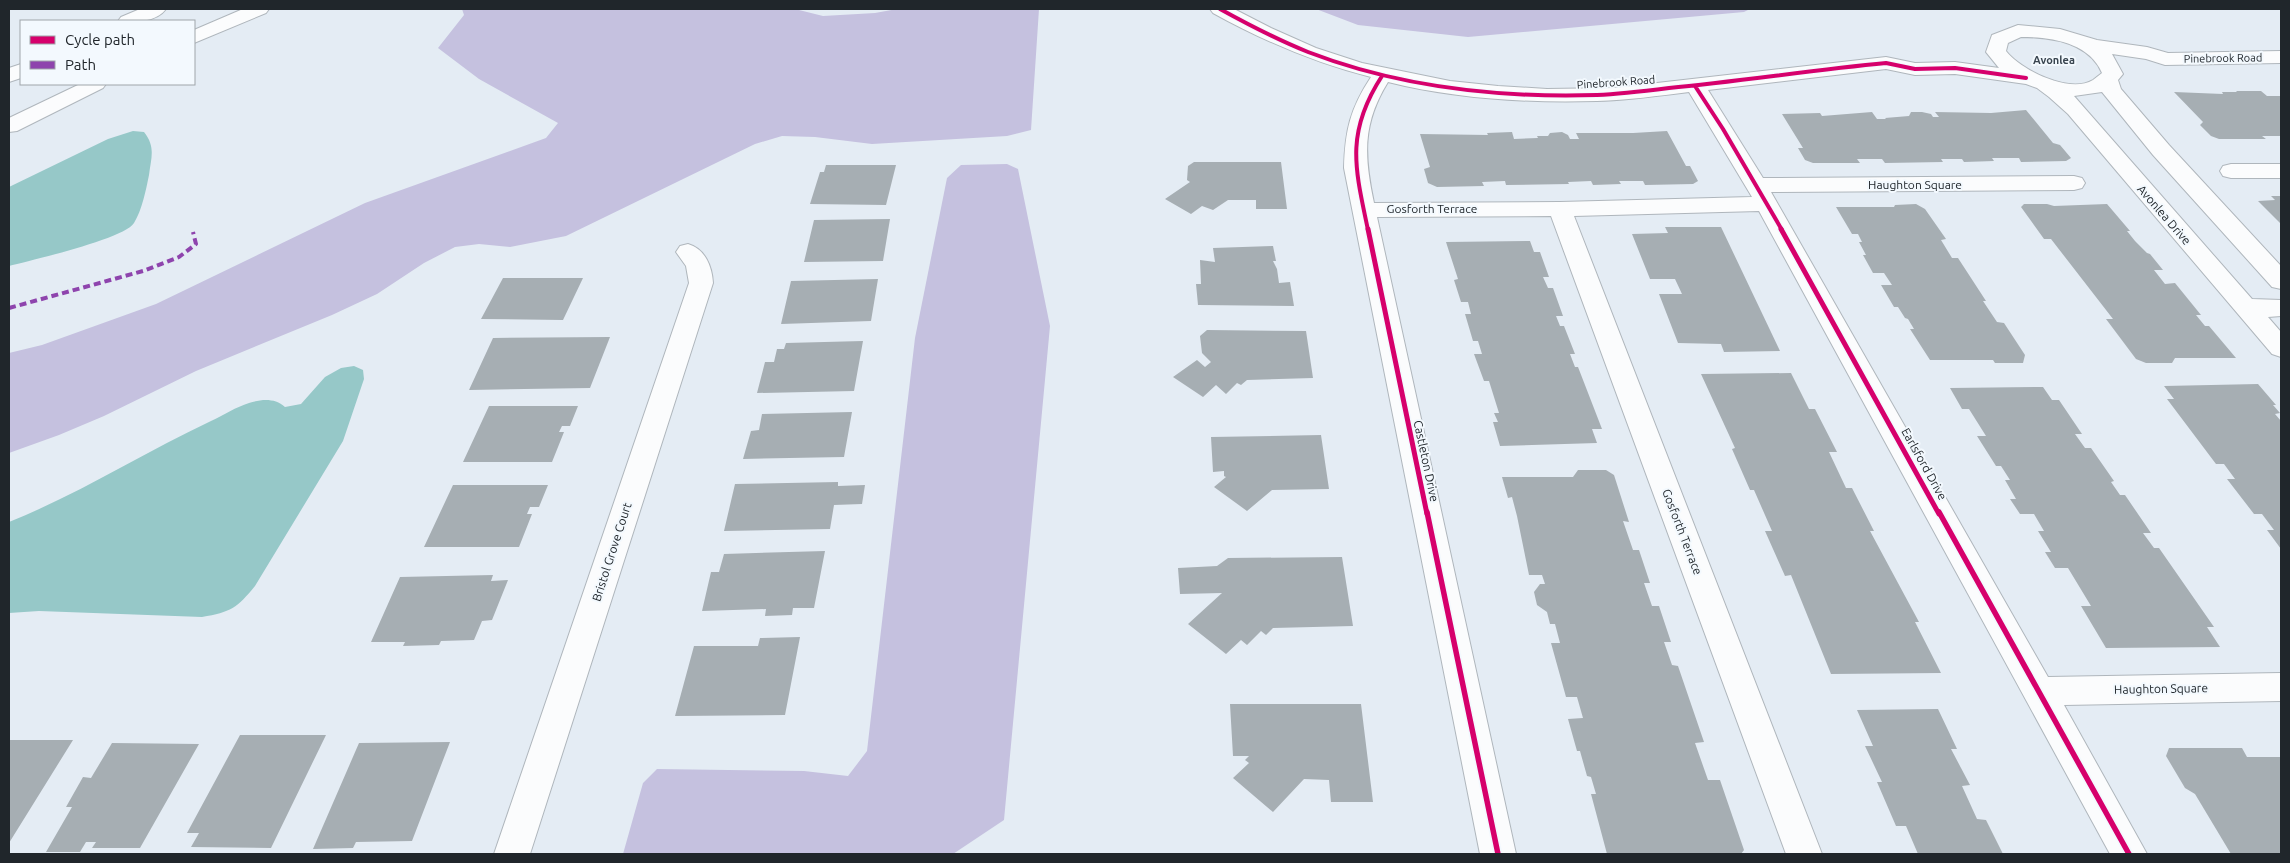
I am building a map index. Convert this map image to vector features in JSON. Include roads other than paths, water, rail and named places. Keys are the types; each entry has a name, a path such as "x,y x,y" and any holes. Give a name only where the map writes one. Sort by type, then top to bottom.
{"street":[{"path":"130,20 156,9"},
{"path":"195,37 259,9"},
{"name":"Pinebrook Road","path":"1220,9 1281,42 1382,76 1444,87 1524,94 1598,95 1695,86 1886,63 1915,68 1972,70 2084,89 2099,87 2129,68 2161,63 2165,59"},
{"name":"Pinebrook Road","path":"1886,63 1898,53 1973,50 2007,34 2032,31 2054,34 2114,50 2154,53 2165,59 2281,57"},
{"name":"Avonlea Drive","path":"1999,38 1995,45 1996,53 2001,61 2064,96 2104,146 2281,348"},
{"path":"2077,41 2104,56 2111,65 2110,90 2161,150 2281,281"},
{"name":"Castleton Drive","path":"1382,76 1362,109 1356,137 1355,168 1498,854"},
{"path":"9,126 94,85"},
{"name":"Earlsford Drive","path":"1695,86 1724,129 1762,195 2040,691 2129,854"},
{"path":"2231,171 2281,171"},
{"name":"Haughton Square","path":"1762,195 1954,185 2074,183"},
{"name":"Gosforth Terrace","path":"1363,210 1560,209 1762,195"},
{"name":"Gosforth Terrace","path":"1560,209 1804,854"},
{"name":"Bristol Grove Court","path":"512,854 701,283 700,270 696,261 688,252"},
{"path":"2246,308 2281,308"},
{"name":"Haughton Square","path":"2040,691 2281,688"}],"district":[{"name":"Avonlea","path":"2054,60"}]}
